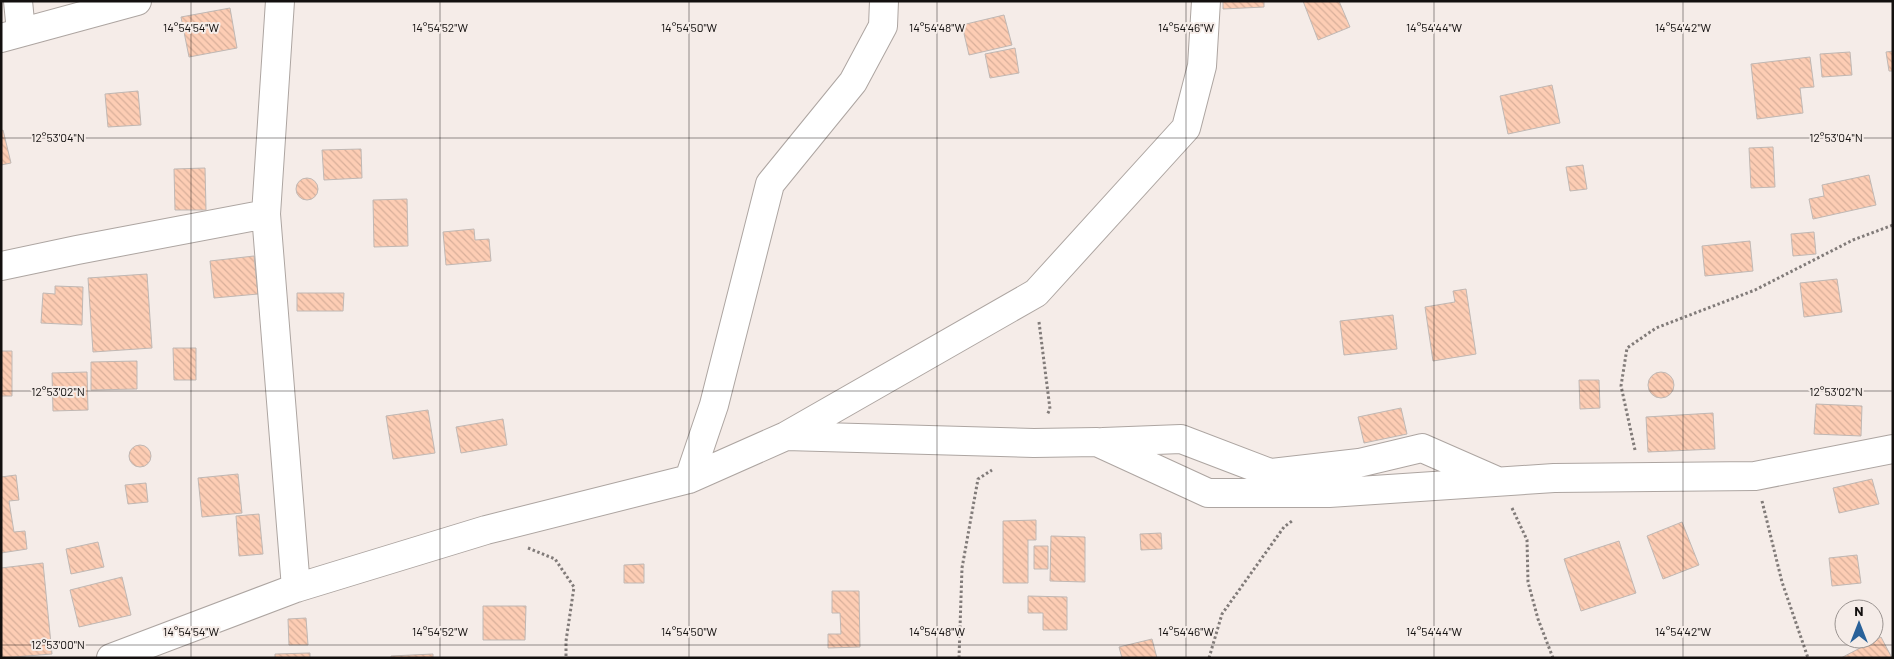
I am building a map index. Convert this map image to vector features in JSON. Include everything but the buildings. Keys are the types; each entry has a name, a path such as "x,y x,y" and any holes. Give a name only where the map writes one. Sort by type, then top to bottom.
{"street":[{"path":"18,1 11,35 137,1"},
{"path":"280,1 266,214 296,588"},
{"path":"689,478 714,405 770,184 853,82 883,26 884,1"},
{"path":"110,658 296,588 486,530 689,478 786,436 1036,293 1186,128 1202,66 1206,1"},
{"path":"1,266 266,214"},
{"path":"786,436 1034,443 1181,439 1270,473 1359,464 1422,448 1500,482"},
{"path":"1097,442 1208,493 1329,493 1554,478 1755,476 1893,449"}],"path":[{"path":"1641,477 1621,386 1628,348 1656,328 1755,290 1853,240 1893,225"},
{"path":"1034,443 1050,409 1036,293"},
{"path":"961,658 962,568 978,478 994,468"},
{"path":"1755,476 1782,582 1808,658"},
{"path":"1500,482 1527,540 1528,582 1538,619 1553,658"},
{"path":"1209,658 1222,614 1278,535 1284,527 1329,493"},
{"path":"486,530 555,559 574,587 566,641 566,658"}]}
